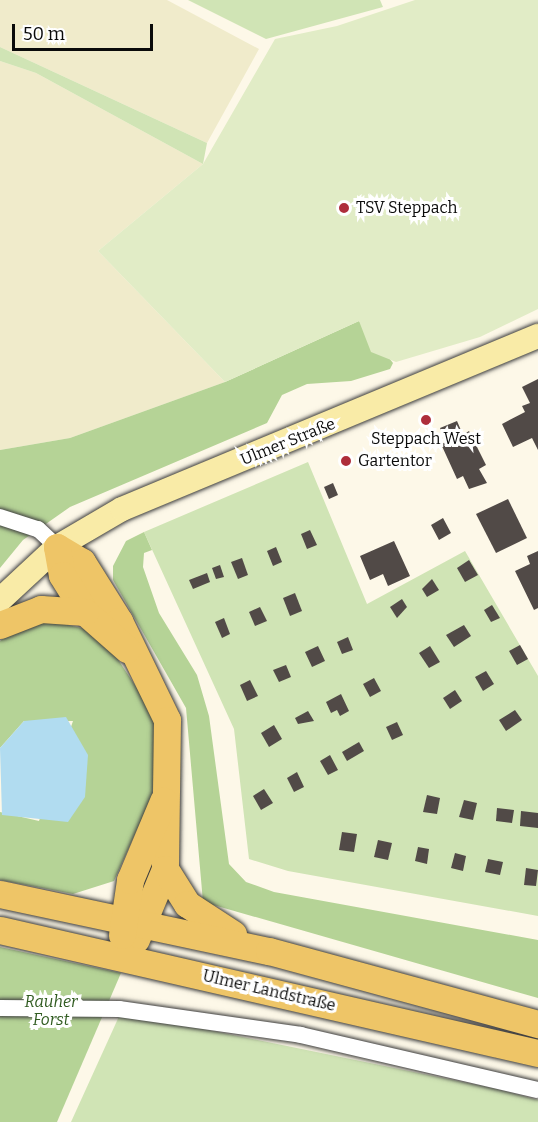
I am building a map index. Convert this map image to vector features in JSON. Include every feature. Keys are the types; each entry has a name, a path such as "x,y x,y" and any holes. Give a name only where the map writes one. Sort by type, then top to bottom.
{"main road":[{"path":"51,542 62,575 85,612 132,654"},
{"path":"51,542 82,562 167,720 169,788 165,869 133,921"},
{"path":"0,625 41,609 85,612"},
{"path":"124,958 133,921 130,880 169,788"},
{"path":"165,869 187,904 204,920 269,951"},
{"path":"0,894 269,951 534,1023"},
{"name":"Ulmer Landstraße","path":"0,930 538,1053"}],"street":[{"name":"Ulmer Straße","path":"0,600 51,542 178,484 415,392 538,336"},
{"path":"0,517 17,519 51,542"},
{"path":"0,1008 119,1009 301,1035 538,1090"}],"shaded area":[{"path":"0,0 167,0 259,49 207,143 0,47"},
{"path":"0,61 36,73 203,164 98,251 225,382 70,438 0,450"}],"green space":[{"path":"188,0 380,0 383,7 266,39"},
{"name":"TSV Steppach","path":"415,0 538,0 538,309 480,337 396,362 371,352 359,321 225,382 98,251 203,164 275,39 337,26"},
{"path":"0,47 207,143 203,164 36,73 0,61"},
{"path":"359,321 393,363 390,369 351,381 307,384 282,395 267,423 70,507 23,540 0,568 0,450 70,438 225,382"},
{"path":"308,462 367,604 465,551 538,676 538,916 288,871 249,859 234,729 144,532"},
{"path":"144,532 152,550 144,553 143,567 159,613 197,675 209,716 229,864 246,882 274,892 538,940 538,998 203,902 186,708 113,580 113,566 126,541"},
{"path":"45,620 86,629 115,655 148,705 159,738 152,796 114,881 73,894 0,880 0,812 39,821 73,721 24,721 0,748 0,641 22,624"},
{"name":"Rauher Forst","path":"0,947 121,973 57,1122 0,1122"},
{"path":"121,1012 497,1089 538,1100 538,1122 71,1122"}],"water":[{"path":"66,717 88,755 85,797 68,822 2,815 0,748 24,721"}],"building":[{"path":"538,379 538,450 532,438 513,447 502,424 525,412 522,406 530,403 522,387"},
{"path":"457,421 463,435 469,431 486,465 479,469 487,483 469,489 463,476 457,479 441,444 446,442 440,428"},
{"path":"333,483 338,495 329,499 324,487"},
{"path":"508,499 527,538 496,553 476,514"},
{"path":"443,518 451,533 439,540 431,525"},
{"path":"310,530 317,545 307,549 301,534"},
{"path":"394,541 410,576 388,586 383,574 370,580 360,556"},
{"path":"276,547 282,562 273,566 267,551"},
{"path":"538,551 538,608 534,610 515,571 530,564 527,556"},
{"path":"242,558 248,575 238,579 231,562"},
{"path":"469,560 478,575 465,582 457,568"},
{"path":"220,565 224,577 216,579 212,568"},
{"path":"207,573 210,582 193,589 189,580"},
{"path":"432,579 439,590 427,597 422,589"},
{"path":"295,593 302,611 290,616 283,598"},
{"path":"402,599 407,607 397,618 390,607"},
{"path":"492,605 500,618 491,622 484,610"},
{"path":"260,607 267,621 255,626 249,612"},
{"path":"224,618 230,634 222,638 215,622"},
{"path":"464,625 471,636 454,647 446,635"},
{"path":"348,637 353,650 342,654 337,642"},
{"path":"520,645 528,659 517,665 509,651"},
{"path":"318,646 325,661 312,667 305,652"},
{"path":"430,646 440,662 429,668 419,653"},
{"path":"286,665 291,677 279,682 273,670"},
{"path":"486,671 494,684 483,691 475,677"},
{"path":"374,678 381,691 370,697 363,684"},
{"path":"250,680 258,696 247,701 240,685"},
{"path":"455,690 462,701 450,709 443,698"},
{"path":"341,694 349,711 340,716 337,710 331,713 326,702"},
{"path":"515,710 522,720 506,731 499,720"},
{"path":"308,711 314,721 298,724 295,718"},
{"path":"397,722 403,735 392,740 386,727"},
{"path":"274,725 282,739 269,747 261,733"},
{"path":"359,742 364,751 347,761 342,752"},
{"path":"330,755 338,770 328,775 320,761"},
{"path":"297,772 304,787 294,792 287,778"},
{"path":"264,789 273,803 261,810 253,796"},
{"path":"427,795 440,798 437,814 423,812"},
{"path":"464,800 477,803 473,820 459,817"},
{"path":"497,808 514,810 512,823 496,821"},
{"path":"521,811 538,813 538,828 520,826"},
{"path":"342,832 357,834 354,852 339,850"},
{"path":"378,840 392,843 388,860 374,857"},
{"path":"418,847 429,849 427,864 415,861"},
{"path":"455,853 466,856 463,871 451,868"},
{"path":"488,859 503,862 500,875 485,872"},
{"path":"526,868 538,870 536,886 524,885"}],"place":[{"name":"TSV Steppach","path":"344,208"},
{"name":"Steppach West","path":"426,420"},
{"name":"Gartentor","path":"346,461"}]}
